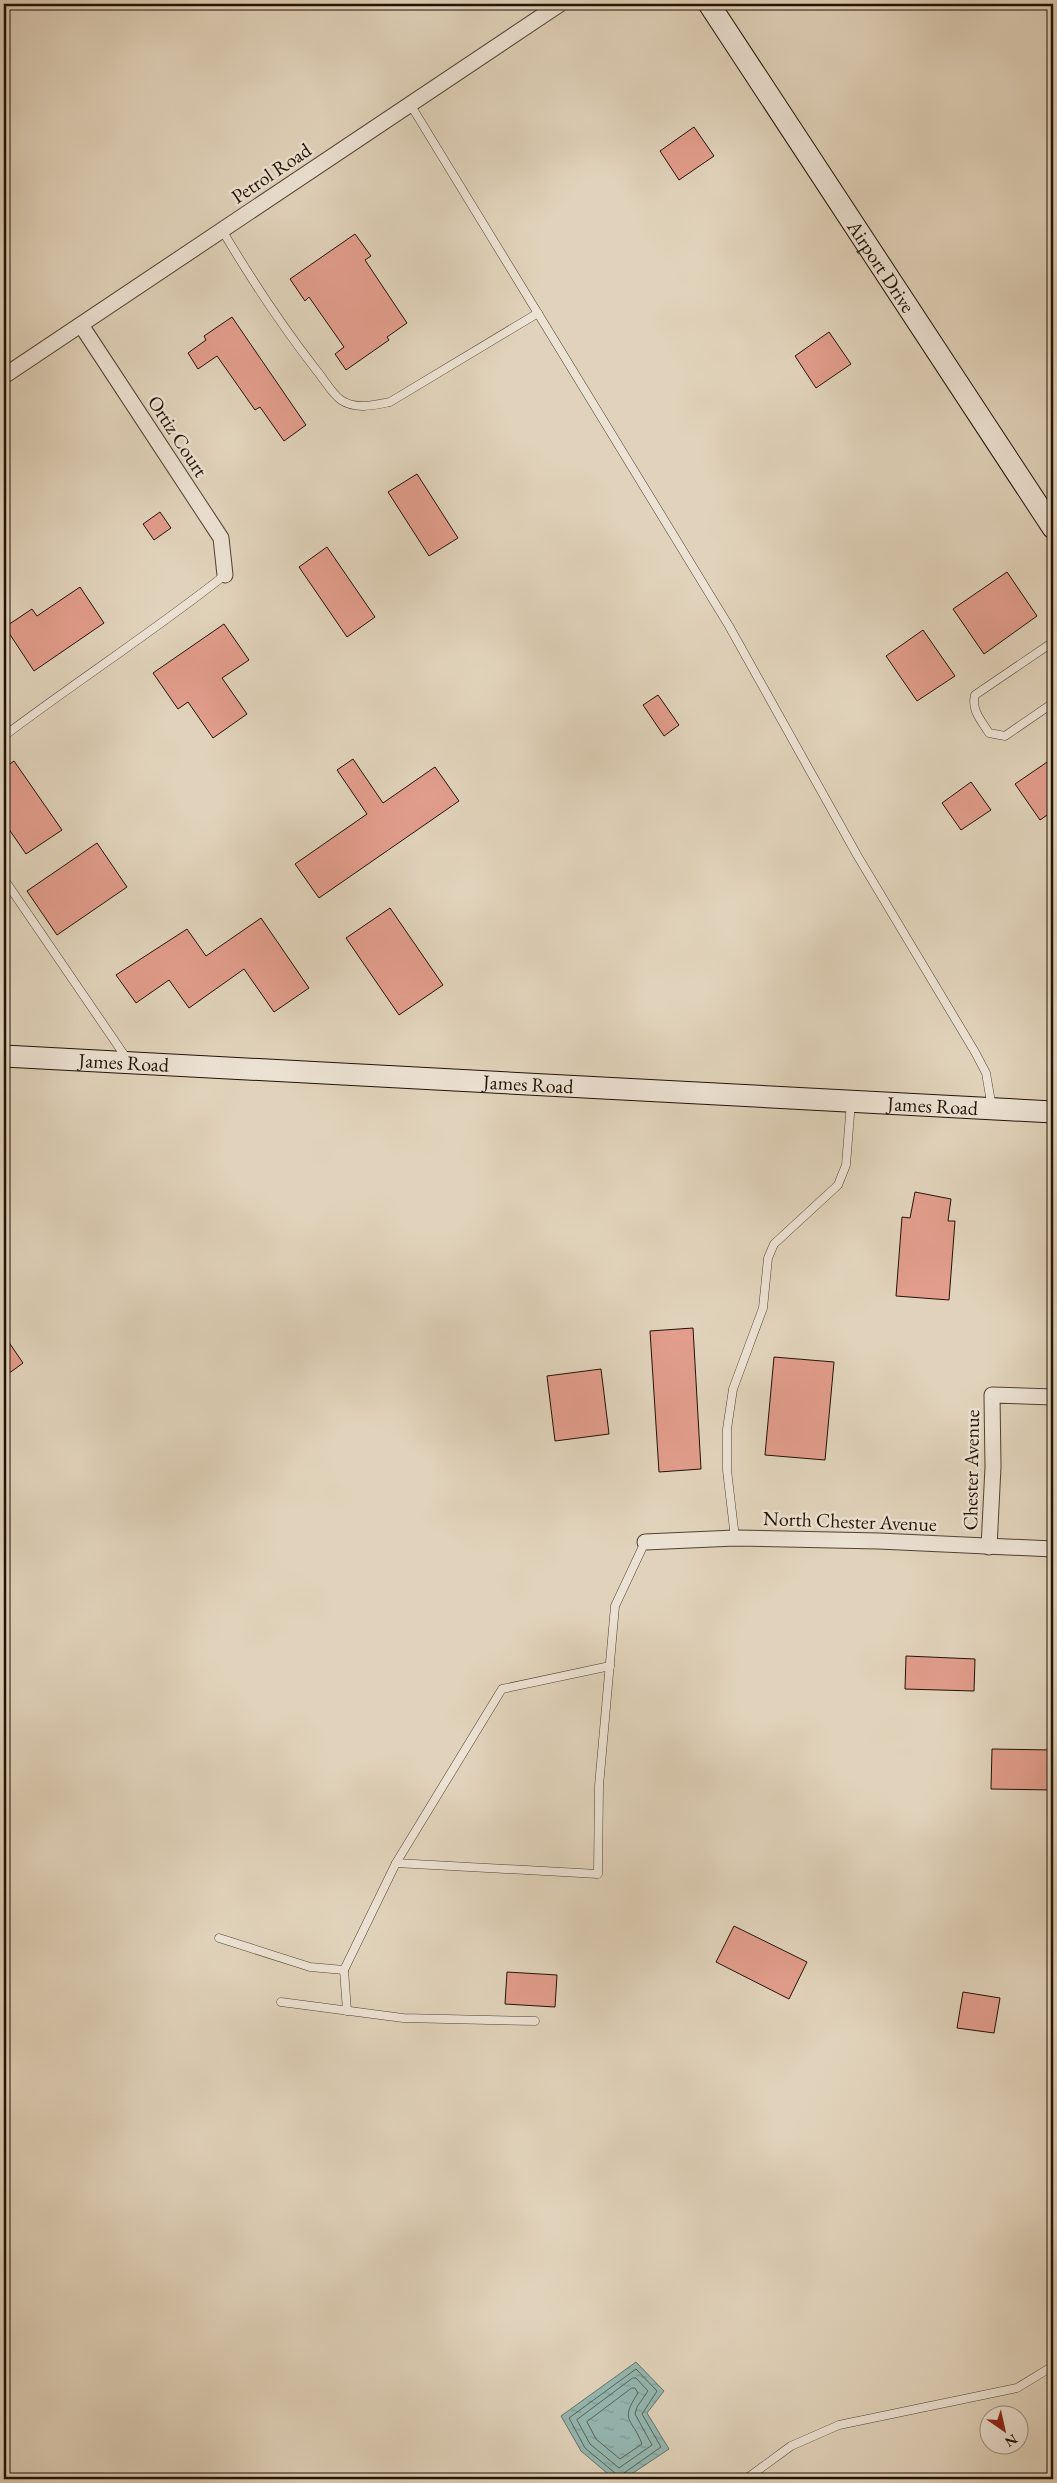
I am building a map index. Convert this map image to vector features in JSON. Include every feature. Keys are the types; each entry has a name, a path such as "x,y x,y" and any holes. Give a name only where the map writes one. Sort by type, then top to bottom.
{"main road":[{"name":"Airport Drive","path":"709,4 1053,528"},
{"name":"James Road","path":"4,1056 1053,1112"}],"street":[{"name":"Petrol Road","path":"4,376 560,4"},
{"name":"Ortiz Court","path":"80,325 221,538 226,574"},
{"name":"Chester Avenue","path":"989,1547 992,1395 1053,1397"},
{"name":"North Chester Avenue","path":"645,1542 735,1538 1053,1549"}],"lane":[{"path":"410,104 730,626 857,855 975,1052 986,1073 993,1109"},
{"path":"222,230 259,292 296,344 340,400 352,405 370,406 390,402 538,313"},
{"path":"4,736 73,683 189,603 226,574"},
{"path":"1053,642 975,695 973,703 974,710 989,732 1005,736 1053,703"},
{"path":"4,879 129,1062"},
{"path":"735,1538 727,1462 727,1429 733,1389 763,1308 768,1258 774,1244 838,1185 846,1165 851,1101"},
{"path":"396,1863 598,1874 600,1786 615,1606 645,1542"},
{"path":"347,2011 344,1970 396,1863 502,1689 610,1666"},
{"path":"219,1938 310,1968 344,1970"},
{"path":"281,2002 403,2018 535,2021"},
{"path":"746,2479 791,2446 839,2425 1017,2388 1053,2366"}],"water":[{"path":"636,2362 664,2391 647,2413 669,2449 624,2479 614,2479 581,2451 561,2416"}],"building":[{"path":"694,127 714,156 679,180 660,151"},
{"path":"355,234 371,256 365,260 407,323 387,337 389,340 346,370 335,354 344,347 309,297 305,301 290,279"},
{"path":"232,317 306,425 284,441 260,407 255,410 217,356 198,369 188,353 206,340 204,336"},
{"path":"829,332 851,364 816,388 795,356"},
{"path":"417,474 458,538 429,556 388,492"},
{"path":"160,512 171,528 154,540 143,524"},
{"path":"327,547 375,617 347,637 299,567"},
{"path":"1007,572 1037,616 984,654 953,609"},
{"path":"80,587 104,623 34,671 5,627 32,609 37,616"},
{"path":"224,624 249,660 222,678 247,714 213,738 188,702 178,709 153,673"},
{"path":"923,630 955,676 917,701 886,656"},
{"path":"658,695 679,725 664,736 643,705"},
{"path":"1053,758 1053,811 1040,820 1015,784"},
{"path":"353,759 383,803 435,767 459,801 319,898 295,864 367,814 337,770"},
{"path":"14,761 62,830 26,854 4,822 4,768"},
{"path":"971,782 991,810 961,830 942,803"},
{"path":"97,843 127,887 57,935 27,891"},
{"path":"390,908 443,985 399,1015 346,938"},
{"path":"261,918 309,988 274,1012 244,969 189,1008 169,980 136,1003 116,975 187,929 206,956"},
{"path":"915,1192 951,1199 948,1221 955,1221 949,1300 896,1296 902,1217 910,1218"},
{"path":"693,1328 701,1469 659,1472 650,1331"},
{"path":"4,1335 23,1363 4,1377"},
{"path":"774,1357 834,1362 825,1460 765,1455"},
{"path":"601,1369 609,1434 555,1441 547,1376"},
{"path":"906,1656 975,1659 974,1691 905,1689"},
{"path":"992,1749 1053,1750 1053,1790 991,1789"},
{"path":"734,1926 807,1962 789,1999 716,1962"},
{"path":"507,1972 557,1975 555,2007 505,2004"},
{"path":"963,1992 1000,1998 994,2033 957,2028"}]}
